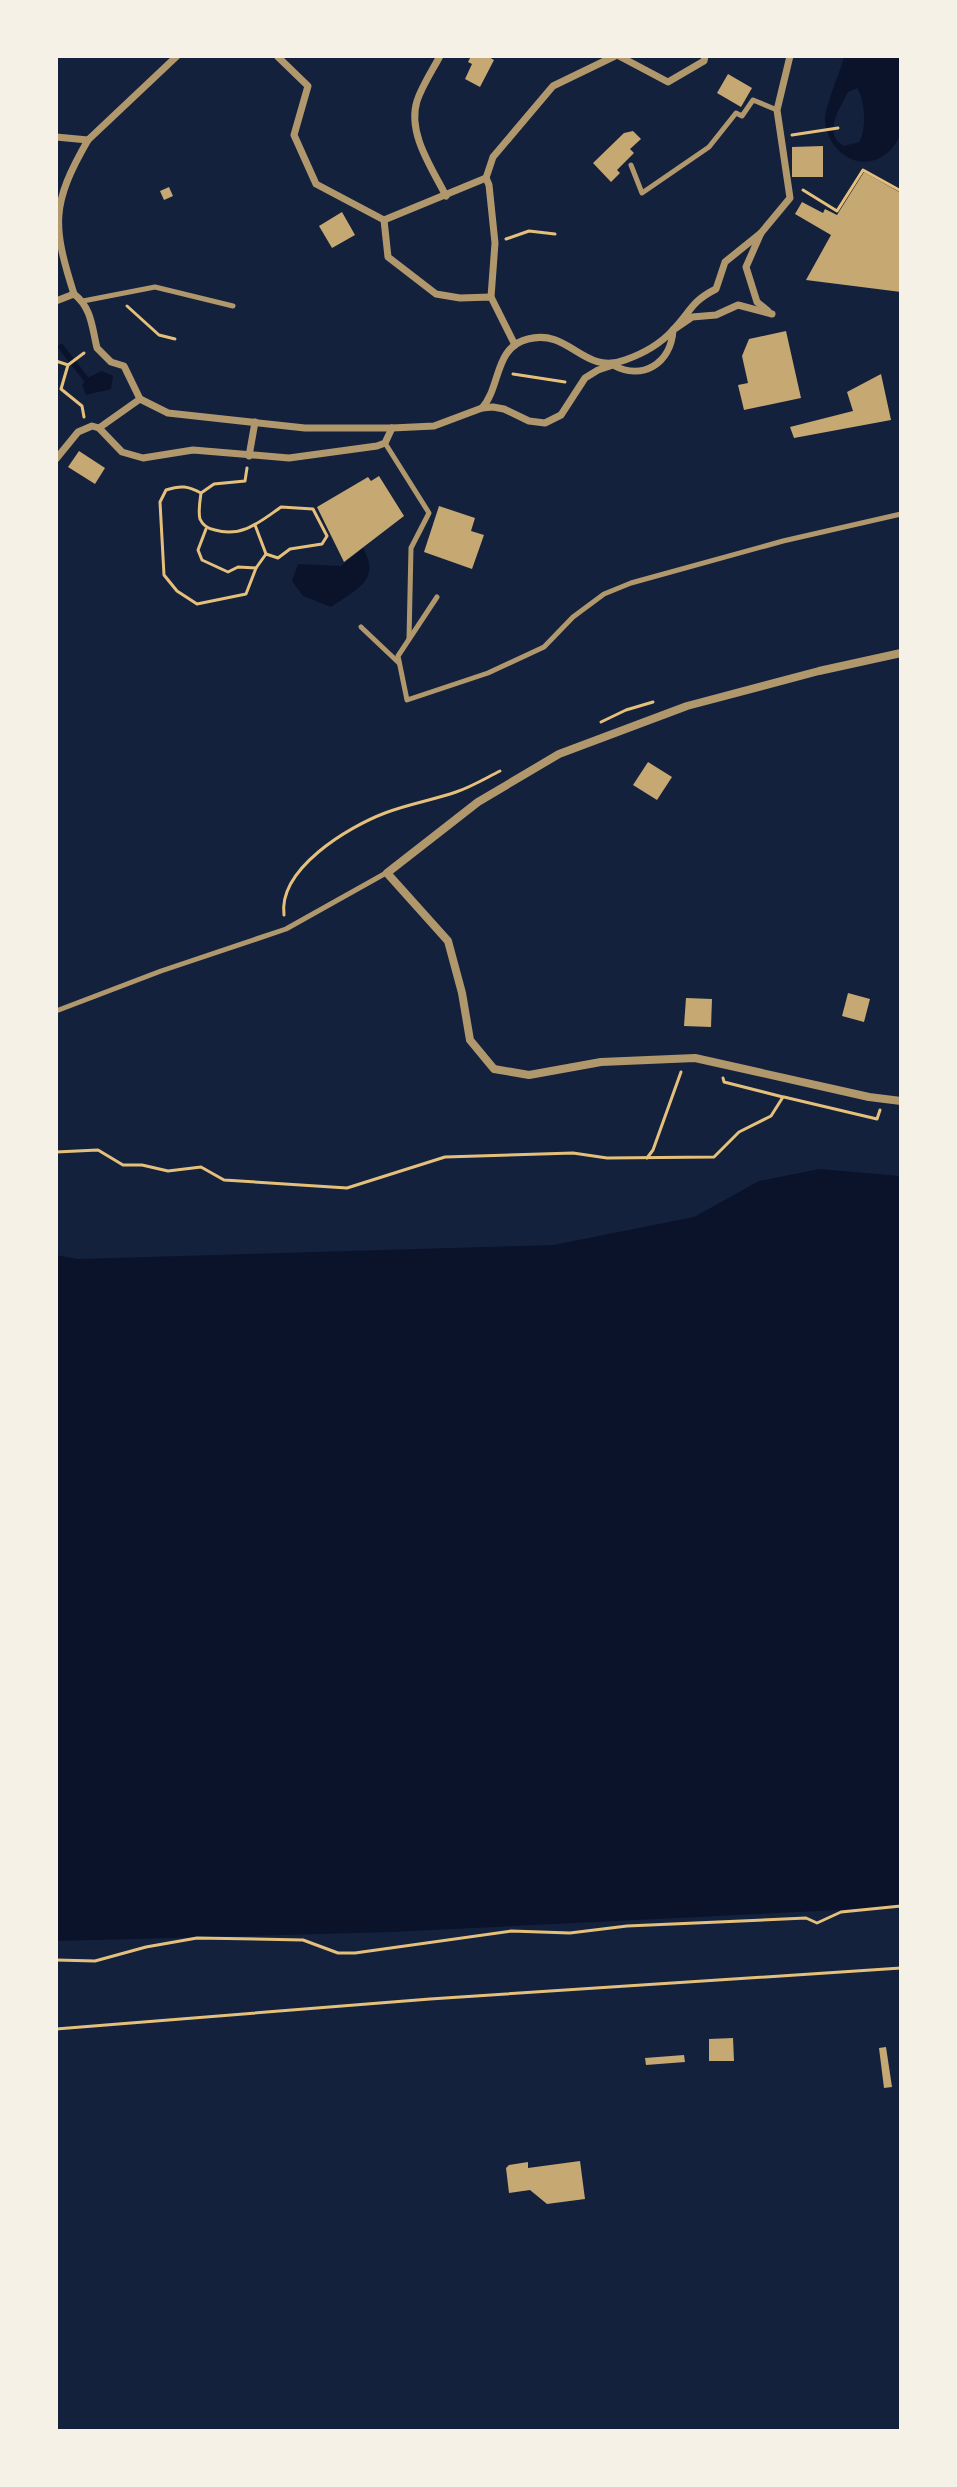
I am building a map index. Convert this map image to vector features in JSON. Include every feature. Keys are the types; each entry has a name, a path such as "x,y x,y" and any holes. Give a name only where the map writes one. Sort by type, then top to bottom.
{"street":[{"path":"177,56 88,140 64,185 58,211 60,249 74,294 83,301 94,326 97,348 111,362 128,370 140,399 158,410 183,416 305,428 434,426 482,408 504,409 529,421 545,423 561,415 580,384 591,374 646,351 692,317 716,315 738,305 772,314 757,302 746,267 761,233"},
{"path":"277,56 308,86 294,135 316,184 384,220 486,178"},
{"path":"440,56 417,102 414,120 419,141 446,196"},
{"path":"515,345 491,297 495,243 486,178 493,157 553,86 617,56 668,82 704,61 705,56"},
{"path":"482,408 493,393 497,370 515,345 524,339 552,337 584,357 630,372 658,364 670,349 673,330 697,299 716,289 725,262 761,233 790,198 777,110 790,56"},
{"path":"56,137 88,140"},
{"path":"384,220 388,257 436,294 460,298 491,297"},
{"path":"56,301 74,294"},
{"path":"56,459 85,427 99,428 140,399"},
{"path":"249,456 255,422"},
{"path":"99,428 122,452 143,458 193,450 289,458 377,446 385,443 392,428"},
{"path":"901,653 687,706 559,754 478,802 387,873 448,941 470,1040 494,1069 529,1075 601,1062 695,1058 869,1097 901,1101"}],"lane":[{"path":"631,165 642,193 709,147 736,113 742,116 753,100 777,110"},
{"path":"83,301 155,287 233,306"},
{"path":"385,443 429,513 411,548 409,640"},
{"path":"437,597 398,656 407,700 493,671 544,647 573,617 604,594 631,583 783,541 901,514"},
{"path":"361,627 400,664"},
{"path":"56,1011 161,971 286,929 387,873"}],"path":[{"path":"781,137 838,128"},
{"path":"787,181 837,211 863,170 901,191"},
{"path":"495,243 529,231 555,234"},
{"path":"126,305 159,335 175,339"},
{"path":"79,358 68,365 61,389 82,406 85,427"},
{"path":"56,361 68,365"},
{"path":"497,370 580,384"},
{"path":"201,493 214,484 245,481 249,456"},
{"path":"201,493 187,485 166,490 160,502 164,575 177,591 197,604 246,594 256,568 266,554"},
{"path":"201,493 200,518 207,528 225,533 240,532 281,507 313,509 327,536 322,544 290,549 278,558 266,554"},
{"path":"255,525 266,554"},
{"path":"207,528 198,550 202,560 228,572 238,567 256,568"},
{"path":"647,1158 653,1150 681,1071 695,1058"},
{"path":"721,1073 724,1082 736,1087 877,1119 882,1106"},
{"path":"56,1152 98,1150 123,1165 142,1165 168,1171 201,1167 224,1180 347,1188 445,1157 573,1153 607,1158 714,1157 739,1132 771,1116 783,1097"},
{"path":"56,1960 95,1961 146,1947 197,1938 303,1940 338,1953 355,1953 511,1931 570,1933 627,1926 806,1918 817,1923 841,1912 901,1906"},
{"path":"56,2029 430,1999 901,1968"}],"water":[{"path":"844,56 901,56 901,133 893,147 882,157 871,161 847,157 829,137 825,116","holes":["857,88 864,115 862,137 859,142 844,146 834,135 833,128 848,92"]},
{"path":"102,371 113,376 111,389 86,395 82,385 89,377"},
{"path":"363,548 368,559 368,577 357,590 331,607 303,596 292,581 298,564 341,566"},
{"path":"819,1169 901,1176 901,1907 392,1932 56,1941 56,1255 78,1259 553,1245 694,1217 759,1181"}],"building":[{"path":"471,56 487,56 494,60 480,87 465,79 472,64 468,62"},
{"path":"728,74 752,88 741,107 717,93"},
{"path":"633,131 641,139 630,149 634,153 617,170 620,173 611,182 593,163 624,133"},
{"path":"823,146 823,177 792,177 792,147"},
{"path":"864,172 901,193 901,292 806,280 831,235 795,214 802,202 823,213 825,209 837,215"},
{"path":"169,187 173,196 164,200 160,191"},
{"path":"342,212 355,235 332,248 319,226"},
{"path":"786,331 801,398 744,410 738,385 748,383 742,356 749,339"},
{"path":"881,374 891,420 794,438 790,427 853,411 847,392"},
{"path":"79,451 105,468 95,484 68,467"},
{"path":"379,476 404,516 344,562 317,507 368,477 371,481"},
{"path":"439,506 475,518 471,531 484,535 472,569 424,552"},
{"path":"648,762 672,777 657,800 633,785"},
{"path":"848,993 870,999 864,1022 842,1016"},
{"path":"686,998 712,999 711,1027 684,1026"},
{"path":"733,2038 734,2061 709,2061 709,2039"},
{"path":"886,2047 892,2087 884,2088 879,2048"},
{"path":"684,2055 685,2062 646,2065 645,2058"},
{"path":"580,2161 585,2199 547,2204 530,2190 509,2193 506,2168 509,2165 528,2162 528,2168"}],"waterway":[{"path":"61,347 86,379"}]}
